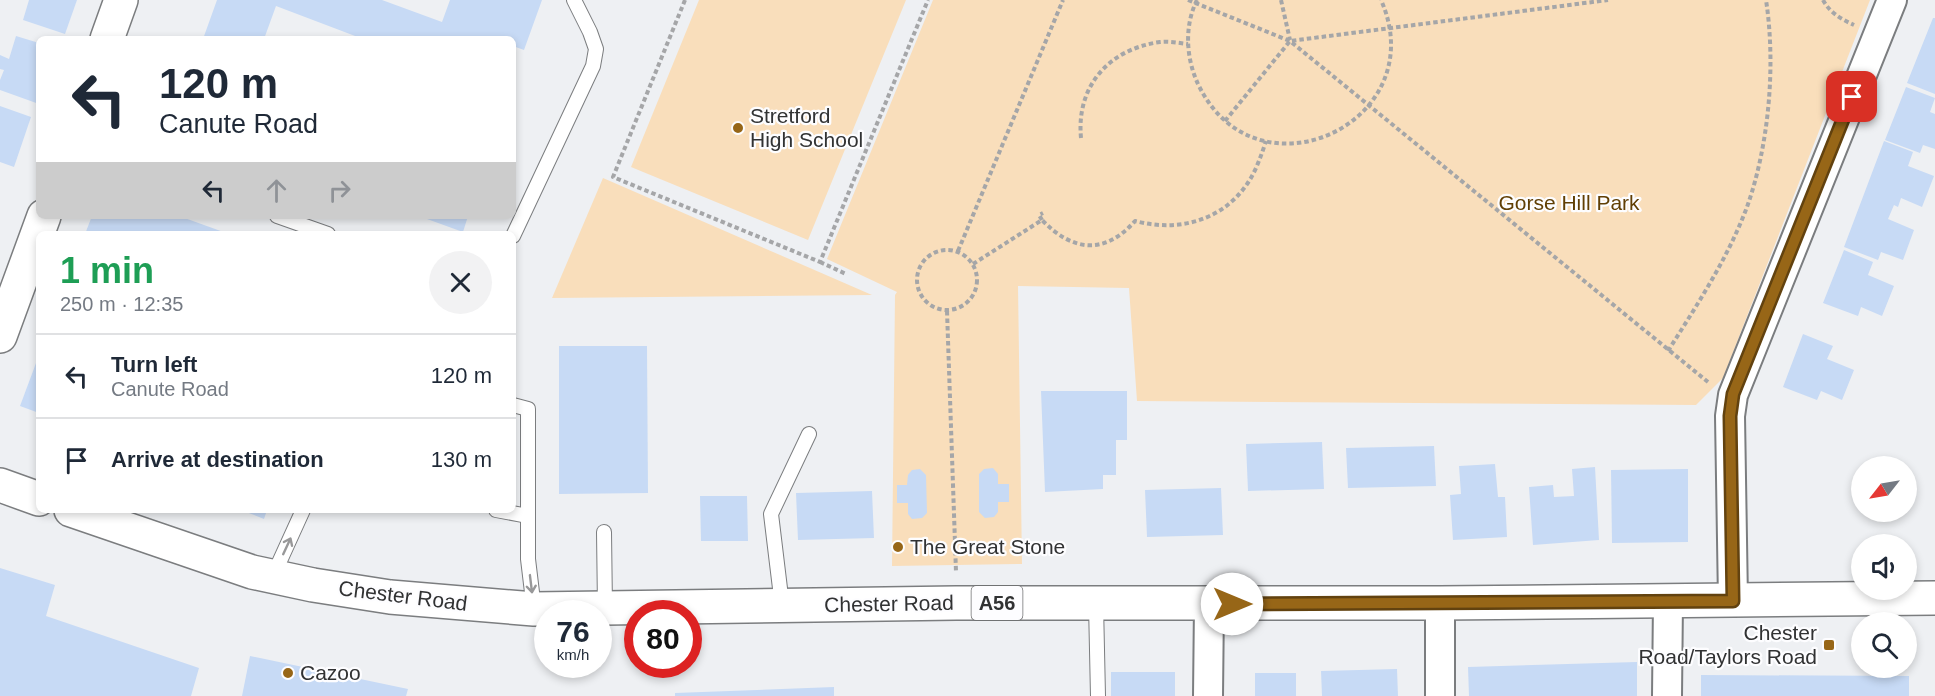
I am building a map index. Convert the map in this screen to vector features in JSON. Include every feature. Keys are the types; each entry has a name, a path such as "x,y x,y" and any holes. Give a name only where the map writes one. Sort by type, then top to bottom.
{"main road":[{"path":"108,36 121,0"},
{"path":"0,336 36,238"},
{"path":"0,485 36,498"},
{"name":"Chester Road","path":"80,513 252,572 313,585 390,597 534,609"},
{"name":"Chester Road","path":"612,608 956,603 1440,603 1935,598"}],"street":[{"path":"1733,601 1730,416 1733,394 1892,0"},
{"path":"1667,696 1668,601"},
{"path":"1440,603 1440,696"},
{"path":"1208,696 1209,604"}],"lane":[{"path":"515,231 593,66 596,49 574,0"},
{"path":"286,219 320,231"},
{"path":"516,406 528,409 528,559 534,609"},
{"path":"782,605 771,514 809,434"},
{"path":"516,454 528,456"},
{"path":"273,576 302,513"},
{"path":"512,513 528,516"},
{"path":"604,532 605,600"},
{"path":"1096,604 1098,696"}],"path":[{"path":"684,0 613,177 846,274"},
{"path":"820,262 928,0"},
{"path":"958,251 1063,0"},
{"path":"1188,0 1196,1 1290,41 1668,351 1717,389 1733,394"},
{"path":"1281,0 1290,41"},
{"path":"1196,1 1188,30 1188,44 1192,73 1205,100 1226,122 1245,134 1266,141 1295,144 1323,138 1348,125 1369,105 1380,88 1391,49 1390,28 1381,0"},
{"path":"1226,122 1290,41 1608,0"},
{"path":"1668,351 1725,255 1747,207 1761,153 1768,105 1770,55 1766,0"},
{"path":"1823,0 1827,8 1840,19 1878,34"},
{"path":"1081,138 1079,122 1089,87 1098,73 1110,62 1140,46 1162,41 1188,44"},
{"path":"1043,213 1039,215 1054,233 1068,241 1083,245 1114,240 1125,233 1135,221 1153,226 1193,223 1227,205 1241,191 1256,170 1266,141"},
{"path":"973,264 1042,220"},
{"path":"948,249 958,251 973,264 977,273 978,282 972,299 965,306 947,311 936,309 921,295 917,285 917,274 928,256 948,249"},
{"path":"947,311 956,603"}],"green space":[{"path":"699,0 906,0 808,240 631,167"},
{"name":"Gorse Hill Park","path":"933,0 1870,0 1723,378 1696,405 1137,401 1129,288 1018,286 1022,564 892,566 895,295 897,292 827,259"},
{"path":"603,178 872,295 552,298"}],"building":[{"path":"29,0 77,0 65,34 23,20"},
{"path":"217,0 382,0 442,22 450,0 542,0 524,50 516,47 516,36 355,36 276,6 265,36 204,36"},
{"path":"1933,18 1935,18 1935,94 1907,83"},
{"path":"16,36 36,42 36,103 0,90 0,80 4,70 0,69 0,55 9,59"},
{"path":"1906,87 1935,98 1930,112 1935,114 1935,149 1923,145 1920,153 1885,140"},
{"path":"0,106 31,117 14,167 0,162"},
{"path":"1884,141 1913,152 1908,166 1934,176 1922,207 1901,198 1898,207 1894,205 1888,219 1914,230 1903,260 1881,252 1878,260 1844,247"},
{"path":"91,219 187,219 221,231 86,231"},
{"path":"427,219 467,219 463,231"},
{"path":"1844,250 1873,262 1868,275 1894,286 1882,316 1861,307 1858,316 1823,303"},
{"path":"1803,334 1833,346 1827,359 1854,370 1842,400 1821,391 1817,400 1783,387"},
{"path":"559,346 647,346 648,493 559,494"},
{"path":"36,363 36,412 20,406"},
{"path":"1041,391 1127,391 1127,440 1116,440 1116,475 1103,475 1103,489 1045,492"},
{"path":"1322,442 1324,489 1248,491 1246,444"},
{"path":"1434,446 1436,486 1348,488 1346,448"},
{"path":"1495,464 1498,497 1505,497 1507,537 1453,540 1450,495 1461,494 1459,466"},
{"path":"1595,467 1599,540 1533,545 1529,487 1553,485 1554,497 1574,496 1572,469"},
{"path":"993,468 998,474 998,484 1009,484 1009,502 998,502 998,512 994,517 985,518 979,512 979,474 984,469"},
{"path":"920,469 926,475 927,513 922,518 912,519 908,514 908,503 897,503 897,485 907,485 908,475 912,470"},
{"path":"1688,469 1688,542 1612,543 1611,470"},
{"path":"1221,488 1223,535 1147,537 1145,490"},
{"path":"872,491 874,538 798,540 796,493"},
{"path":"700,496 747,496 748,541 701,541"},
{"path":"249,513 266,513 264,519"},
{"path":"0,568 55,585 46,616 199,668 191,696 0,696"},
{"name":"Cazoo","path":"250,656 408,689 406,696 242,696"},
{"path":"1637,662 1637,696 1469,696 1468,667"},
{"path":"1397,669 1398,696 1322,696 1321,671"},
{"path":"1111,672 1175,672 1175,696 1111,696"},
{"path":"1255,673 1296,673 1296,696 1255,696"},
{"path":"1701,675 1909,678 1909,696 1701,696"},
{"path":"834,687 834,696 675,696 675,693"}],"place":[{"name":"Stretford High School","path":"738,128"},
{"name":"The Great Stone","path":"898,547"},
{"name":"Chester Road/Taylors Road","path":"1829,645"},
{"name":"Cazoo","path":"288,673"}],"route":[{"path":"1232,604 1733,601 1730,416 1733,394 1852,97"}]}
